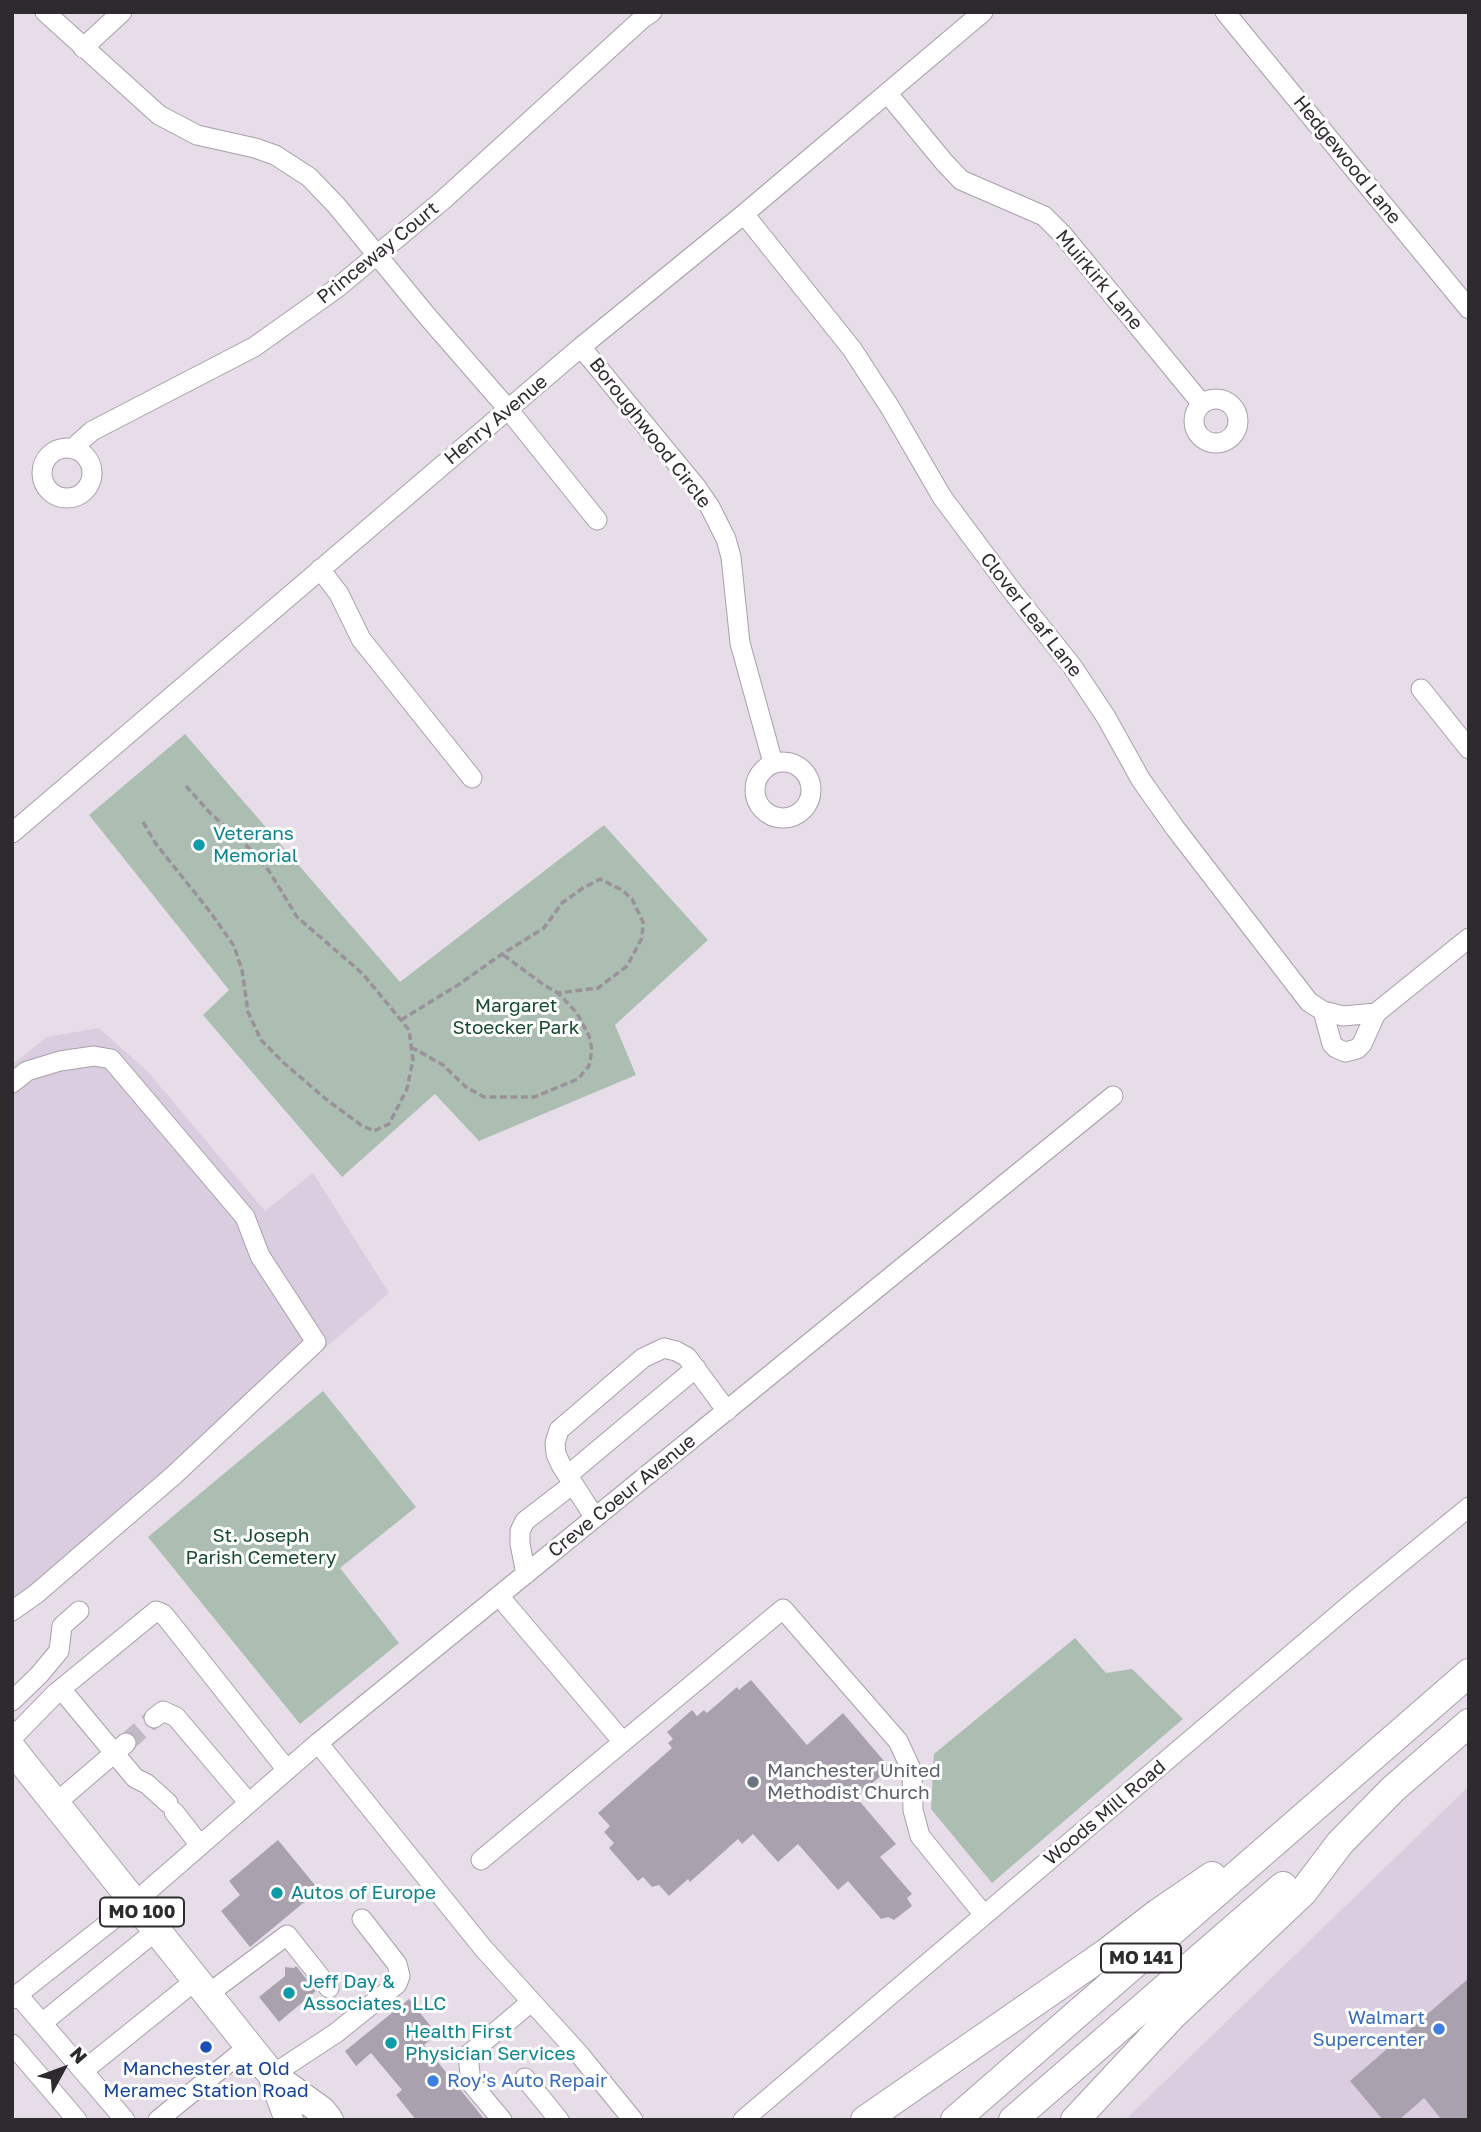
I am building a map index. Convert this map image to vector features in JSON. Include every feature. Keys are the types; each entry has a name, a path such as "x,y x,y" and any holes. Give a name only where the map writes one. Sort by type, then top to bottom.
{"highway":[{"name":"MO 141","path":"955,2120 1469,1673"},
{"name":"MO 141","path":"1013,2120 1234,1927 1311,1863 1340,1843 1393,1789 1469,1723"},
{"name":"MO 100","path":"12,1749 272,2075 322,2111 329,2120"},
{"path":"865,2120 1327,1797"},
{"path":"1075,2120 1173,2015 1303,1892 1340,1843"},
{"name":"MO 100","path":"272,2075 289,2120"}],"street":[{"path":"46,12 159,115 197,135 275,155 309,177 336,205 508,409 597,520"},
{"path":"83,48 122,12"},
{"name":"Princeway Court","path":"73,448 92,431 254,347 337,288 443,200 652,12"},
{"name":"Henry Avenue","path":"12,833 581,347 984,12"},
{"name":"Hedgewood Lane","path":"1225,12 1469,309"},
{"name":"Muirkirk Lane","path":"888,94 961,180 1044,216 1063,235 1202,404"},
{"name":"Clover Leaf Lane","path":"744,214 852,349 891,409 942,497 1072,666 1106,717 1141,780 1175,828 1309,1002 1323,1011"},
{"name":"Boroughwood Circle","path":"581,347 697,488 726,539 732,557 740,643 773,763"},
{"path":"320,569 339,594 361,639 471,778"},
{"path":"1421,689 1469,749"},
{"path":"1376,1013 1343,1016 1323,1011 1332,1044 1345,1052 1357,1049 1376,1013 1469,938"},
{"path":"12,1083 27,1071 60,1060 94,1056 111,1059 245,1217 260,1256 316,1342 173,1476 36,1594 12,1611"},
{"name":"Creve Coeur Avenue","path":"15,1997 135,1902 318,1743 1113,1096"},
{"path":"595,1518 556,1454 555,1443 559,1430 643,1358 664,1348 687,1357 727,1411"},
{"path":"526,1574 520,1544 520,1531 525,1521 696,1368"},
{"name":"Woods Mill Road","path":"743,2120 1353,1602 1469,1507"},
{"path":"499,1596 623,1742"},
{"path":"481,1860 783,1609 898,1741 912,1771 914,1810 920,1836 984,1915"},
{"path":"12,1701 59,1651 62,1626 79,1611"},
{"path":"12,1738 61,1689 156,1611 169,1620 287,1770"},
{"path":"61,1689 120,1748 135,1778 147,1784 171,1807 200,1845"},
{"path":"154,1718 163,1711 176,1717 248,1802"},
{"path":"318,1743 483,1948 580,2055 633,2120"},
{"path":"56,1803 120,1748"},
{"path":"272,2075 336,2034 397,1984 400,1976 397,1964 362,1919"},
{"path":"42,2023 157,1930"},
{"path":"83,2071 202,1987 287,1935 329,1987"},
{"path":"15,1997 42,2023 125,2120"},
{"path":"502,2120 471,2083 468,2056 531,2002"},
{"path":"12,2044 77,2120"},
{"path":"158,2120 249,2046"},
{"path":"525,2078 559,2120"}],"path":[{"path":"143,822 156,844 234,946 242,970 247,1012 261,1040 327,1100 360,1125 374,1130 389,1124 407,1089 413,1060 409,1030 363,974 297,916 269,871 186,786"},
{"path":"401,1020 544,928 562,903 600,879 622,890 632,899 643,922 642,938 627,966 598,988 558,993"},
{"path":"411,1046 443,1065 466,1087 484,1097 534,1097 578,1079 589,1066 592,1051 589,1036 577,1013 558,993 502,954"}],"shaded area":[{"path":"99,1028 149,1073 265,1211 313,1173 389,1293 12,1618 12,1065 47,1037"},
{"path":"1469,1786 1469,2120 1125,2120"}],"green space":[{"name":"Margaret Stoecker Park","path":"185,734 400,982 604,825 708,940 615,1025 636,1075 479,1141 435,1094 342,1177 203,1015 229,990 89,815"},
{"name":"St. Joseph Parish Cemetery","path":"323,1391 416,1507 340,1568 399,1643 300,1724 148,1537"},
{"path":"1075,1638 1106,1673 1132,1669 1183,1719 992,1883 931,1809 934,1754"}],"building":[{"name":"Manchester United Methodist Church","path":"751,1680 807,1745 843,1713 890,1768 856,1797 896,1844 880,1857 912,1894 907,1898 912,1906 894,1920 888,1917 881,1919 848,1881 838,1890 798,1844 778,1862 753,1834 742,1844 738,1839 690,1882 688,1879 669,1896 659,1885 652,1887 643,1877 638,1881 609,1848 614,1843 604,1832 610,1826 598,1813 672,1748 668,1743 673,1739 667,1732 692,1710 697,1716 704,1710 707,1713 737,1687 739,1690"},
{"name":"Autos of Europe","path":"278,1840 319,1890 250,1947 221,1911 240,1895 229,1881"},
{"name":"Jeff Day & Associates, LLC","path":"296,1966 316,1991 279,2022 259,1997 285,1976 285,1967"},
{"name":"Walmart Supercenter","path":"1469,1978 1469,2120 1442,2120 1424,2098 1399,2120 1383,2120 1350,2081"},
{"path":"409,1999 437,2034 424,2045 485,2120 416,2120 396,2095 402,2090 371,2053 356,2066 345,2051"}],"tunnel":[{"path":"126,1743 154,1718"}],"place":[{"name":"Veterans Memorial","path":"199,845"},
{"name":"Manchester United Methodist Church","path":"753,1782"},
{"name":"Autos of Europe","path":"277,1893"},
{"name":"Jeff Day & Associates, LLC","path":"289,1993"},
{"name":"Walmart Supercenter","path":"1439,2029"},
{"name":"Health First Physician Services","path":"391,2043"},
{"name":"Manchester at Old Meramec Station Road","path":"206,2047"},
{"name":"Roy's Auto Repair","path":"433,2081"}]}
